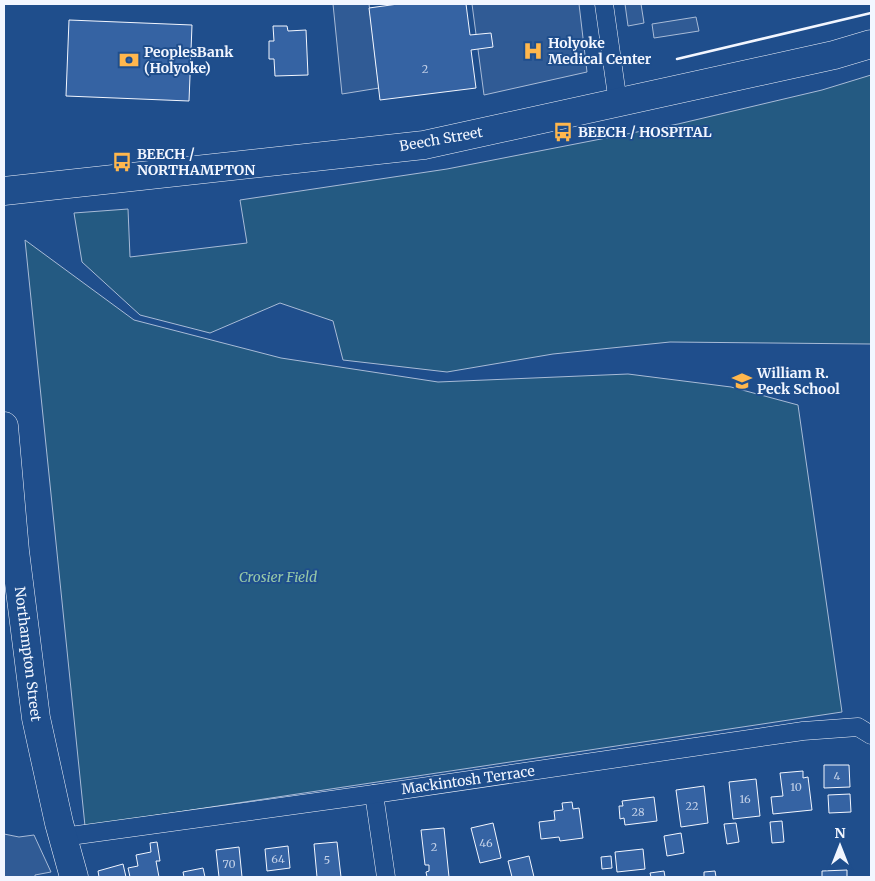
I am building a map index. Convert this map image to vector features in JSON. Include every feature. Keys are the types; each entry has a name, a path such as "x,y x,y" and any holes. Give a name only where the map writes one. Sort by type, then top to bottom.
{"main road":[{"name":"Beech Street","path":"4,191 424,145 834,55 871,44"},
{"name":"Northampton Street","path":"4,432 15,551 36,718 74,877"}],"street":[{"path":"604,4 618,103"},
{"name":"Mackintosh Terrace","path":"63,837 374,794 803,731 858,727 871,736"},
{"path":"374,794 386,877"}],"green space":[{"name":"William R. Peck School","path":"871,75 871,344 670,342 553,354 447,372 343,360 333,321 280,303 210,333 140,315 82,262 74,213 128,209 130,257 247,243 240,200 447,169 678,124 822,90"},
{"name":"Crosier Field","path":"25,240 134,320 281,358 438,382 628,374 731,387 798,405 842,712 85,826"}],"shaded area":[{"path":"333,4 369,4 379,88 342,94"},
{"path":"472,4 579,4 587,72 484,95"},
{"path":"625,4 641,4 644,23 628,26"},
{"path":"696,17 699,31 654,38 652,24"},
{"path":"4,834 19,837 34,835 51,872 35,875 35,877 4,877"}],"building":[{"path":"398,4 466,4 470,35 491,33 493,47 471,50 476,88 380,100 369,8"},
{"name":"PeoplesBank (Holyoke)","path":"69,20 192,25 189,101 66,96"},
{"path":"273,26 287,26 288,31 306,30 308,75 275,76 274,59 269,59 269,41 274,41"},
{"path":"824,765 849,765 850,787 824,788"},
{"path":"803,771 803,778 808,777 812,810 773,814 771,797 783,796 780,773"},
{"path":"756,779 760,816 733,819 729,782"},
{"path":"704,786 708,823 681,827 676,790"},
{"path":"850,794 851,812 829,813 828,795"},
{"path":"654,797 657,821 625,825 624,818 620,819 619,806 623,806 622,801"},
{"path":"572,802 573,809 579,808 583,838 560,841 559,837 541,839 539,822 555,820 554,811 563,810 562,803"},
{"path":"782,821 784,842 772,843 770,822"},
{"path":"493,823 501,858 480,863 471,828"},
{"path":"736,823 739,842 727,844 724,824"},
{"path":"444,828 449,877 427,877 426,872 429,871 429,865 425,865 421,830"},
{"path":"681,833 684,853 667,856 664,836"},
{"path":"157,842 160,861 156,861 159,877 130,877 128,868 138,866 136,855 151,852 150,843"},
{"path":"337,842 341,877 317,877 314,844"},
{"path":"288,846 290,868 267,871 265,849"},
{"path":"239,847 242,877 219,877 216,850"},
{"path":"643,849 645,869 617,872 615,852"},
{"path":"529,856 534,877 512,877 508,861"},
{"path":"611,856 612,868 602,869 601,857"},
{"path":"123,864 126,877 99,877 98,871"},
{"path":"203,868 205,877 184,877 183,872"},
{"path":"847,870 847,877 822,877 822,871"},
{"path":"664,871 665,877 651,877 650,873"},
{"path":"715,871 716,877 704,877 704,872"}],"wall":[{"path":"677,59 871,13"}],"place":[{"name":"Holyoke Medical Center","path":"533,51"},
{"name":"PeoplesBank (Holyoke)","path":"129,60"},
{"name":"BEECH / HOSPITAL","path":"563,132"},
{"name":"BEECH / NORTHAMPTON","path":"122,162"},
{"name":"William R. Peck School","path":"742,381"}]}
